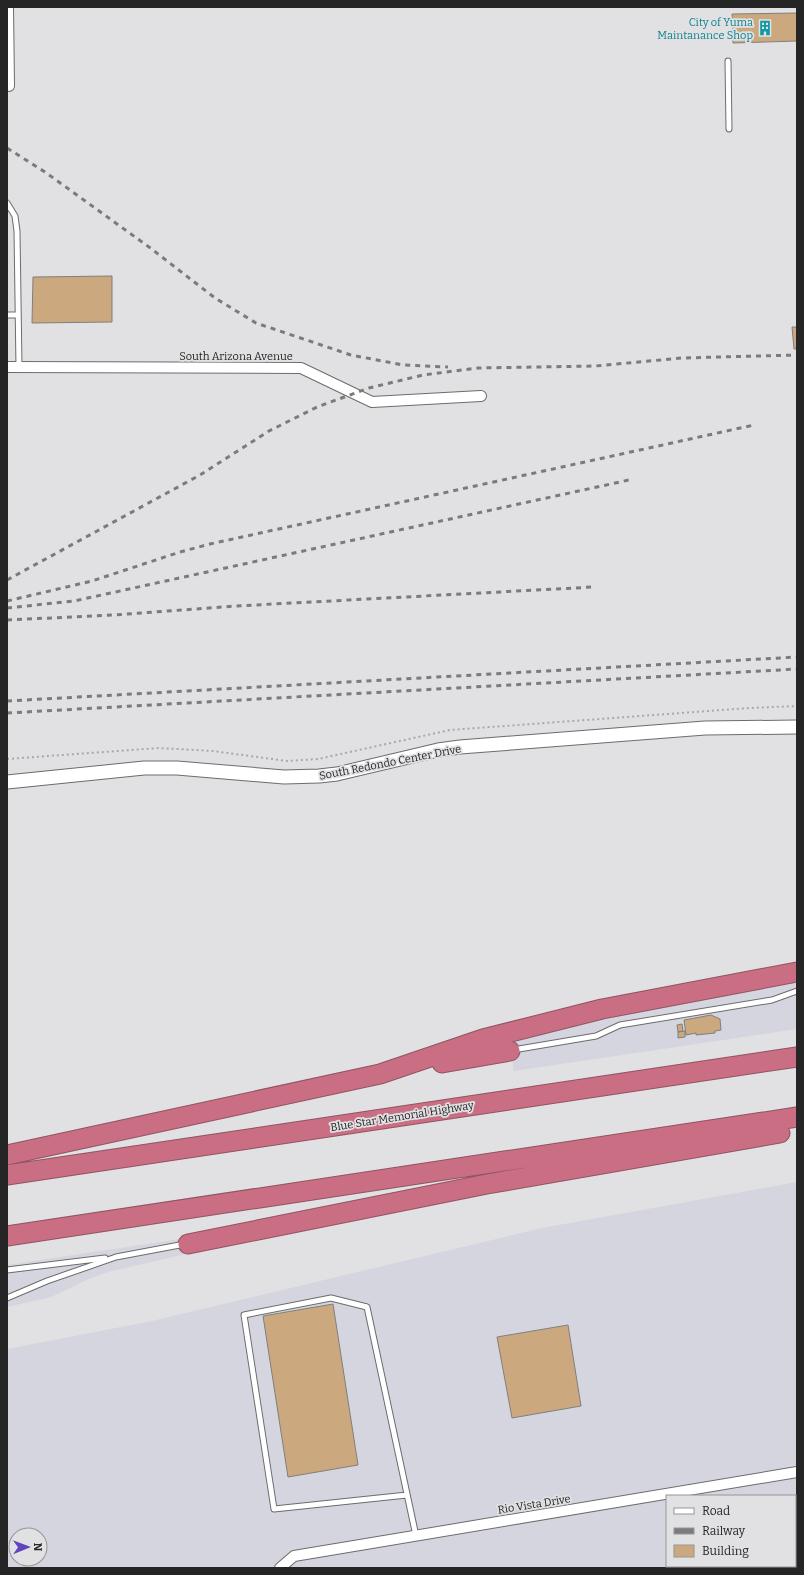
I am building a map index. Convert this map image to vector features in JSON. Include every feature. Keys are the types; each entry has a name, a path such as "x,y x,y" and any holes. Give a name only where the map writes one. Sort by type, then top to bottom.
{"highway":[{"path":"380,1074 483,1039 602,1009 797,972"},
{"path":"7,1155 380,1074 510,1051"},
{"name":"Blue Star Memorial Highway","path":"7,1175 797,1057"},
{"path":"7,1236 797,1118"},
{"path":"188,1244 487,1184 797,1130"}],"street":[{"path":"8,7 9,86"},
{"name":"South Arizona Avenue","path":"7,367 301,368 372,402 481,396"},
{"name":"South Redondo Center Drive","path":"7,782 144,768 177,768 284,777 319,776 337,774 438,750 460,747 705,728 797,727"},
{"name":"Rio Vista Drive","path":"280,1568 294,1556 797,1472"}],"lane":[{"path":"728,61 729,129"},
{"path":"7,204 15,216 17,231 18,367"},
{"path":"7,315 18,315"},
{"path":"510,1051 596,1036 620,1025 772,1000 797,991"},
{"path":"7,1270 116,1257 188,1244"},
{"path":"7,1298 48,1281 116,1257"},
{"path":"407,1495 274,1509 244,1315 331,1298 367,1307 416,1536"}],"path":[{"path":"7,759 159,748 213,751 287,762 318,759 450,730 749,708 797,706"}],"shaded area":[{"path":"797,979 797,1029 514,1071 508,1038 609,1015"},
{"path":"797,1182 797,1568 7,1568 7,1349 152,1321 542,1228"},
{"path":"187,1238 190,1253 108,1272 89,1279 51,1297 7,1307 7,1265"}],"building":[{"name":"City of Yuma Maintanance Shop","path":"797,13 797,41 733,43 732,14"},
{"path":"112,276 112,322 32,323 33,277"},
{"path":"792,327 797,327 797,349 794,349"},
{"path":"711,1015 720,1019 721,1030 715,1031 715,1033 696,1035 696,1033 686,1035 684,1020"},
{"path":"682,1024 683,1031 678,1032 677,1025"},
{"path":"685,1031 685,1037 678,1038 678,1032"},
{"path":"333,1304 358,1465 288,1477 263,1316"},
{"path":"568,1325 581,1406 512,1418 497,1337"}],"railway":[{"path":"7,148 45,172 149,247 215,298 256,323 351,355 403,365 448,367"},
{"path":"7,580 200,475 269,431 317,407 369,388 423,375 478,368 595,366 682,358 797,355"},
{"path":"7,601 92,581 180,552 210,544 754,425"},
{"path":"7,608 74,601 629,480"},
{"path":"7,620 593,587"},
{"path":"7,701 797,657"},
{"path":"7,713 797,669"}],"place":[{"name":"City of Yuma Maintanance Shop","path":"765,28"}]}
